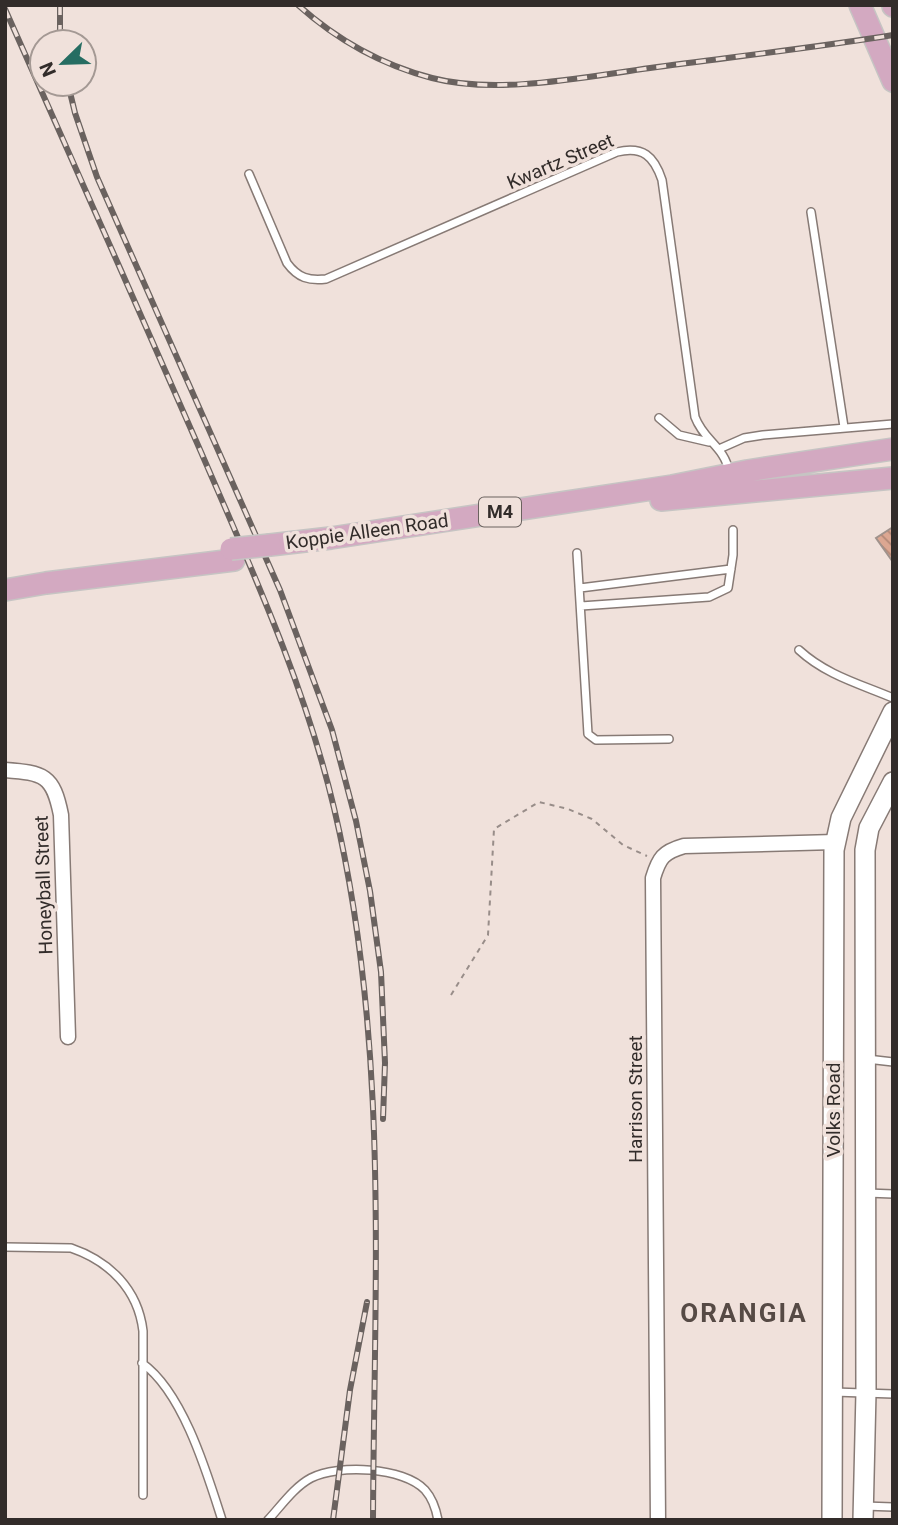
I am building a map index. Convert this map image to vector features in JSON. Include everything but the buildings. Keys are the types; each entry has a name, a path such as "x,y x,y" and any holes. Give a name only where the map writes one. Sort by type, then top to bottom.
{"main road":[{"path":"860,5 893,81"},
{"name":"Koppie Alleen Road","path":"5,578 271,550 678,498 730,484 855,468 893,449"},
{"name":"Koppie Alleen Road","path":"855,468 893,478"},
{"name":"Koppie Alleen Road","path":"5,590 232,554"}],"street":[{"name":"Volks Road","path":"832,1520 834,846 841,818 893,712"},
{"name":"Honeyball Street","path":"5,770 29,772 43,777 56,791 61,815 68,1037"},
{"name":"Volks Road","path":"863,1513 866,1392 865,850 869,828 893,782"},
{"path":"841,818 851,814 858,815 863,817 869,828"},
{"path":"658,861 670,850 684,846 834,846 840,860 851,864 861,858 865,850"},
{"name":"Harrison Street","path":"658,861 653,878 658,1520"}],"lane":[{"name":"Kwartz Street","path":"249,174 287,263 298,275 317,280 326,279 617,152 636,150 645,153 657,165 662,180 691,397 700,431 709,442"},
{"path":"811,212 844,427"},
{"path":"659,418 679,435 709,442 719,449 727,460 730,484"},
{"path":"719,449 744,438 893,424"},
{"path":"581,606 709,597 729,588 733,530"},
{"path":"577,553 588,734 596,740 669,739"},
{"path":"580,588 731,569"},
{"path":"799,650 813,663 832,674 893,698"},
{"path":"866,1059 893,1062"},
{"path":"866,1193 893,1194"},
{"path":"5,1247 71,1248 107,1266 122,1280 139,1314 143,1331 142,1495"},
{"path":"142,1363 162,1380 181,1412 222,1520"},
{"path":"832,1392 893,1394"},
{"path":"268,1520 310,1479 324,1473 356,1471 397,1474 411,1480 425,1489 435,1506 438,1520"},
{"path":"863,1513 893,1507"}],"path":[{"path":"451,995 488,935 494,829 539,802 568,809 592,820 623,845 658,861"}],"railway":[{"path":"60,5 60,28"},
{"path":"298,5 344,40 395,66 432,78 484,85 569,80 893,35"},
{"path":"5,9 257,583 308,717 334,808 352,897 364,985 371,1074 376,1252 373,1520"},
{"path":"71,98 97,177 280,590 332,730 356,821 370,891 381,972 385,1063 383,1119"},
{"path":"333,1520 350,1390 367,1302"}],"district":[{"name":"ORANGIA","path":"744,1313"}]}
